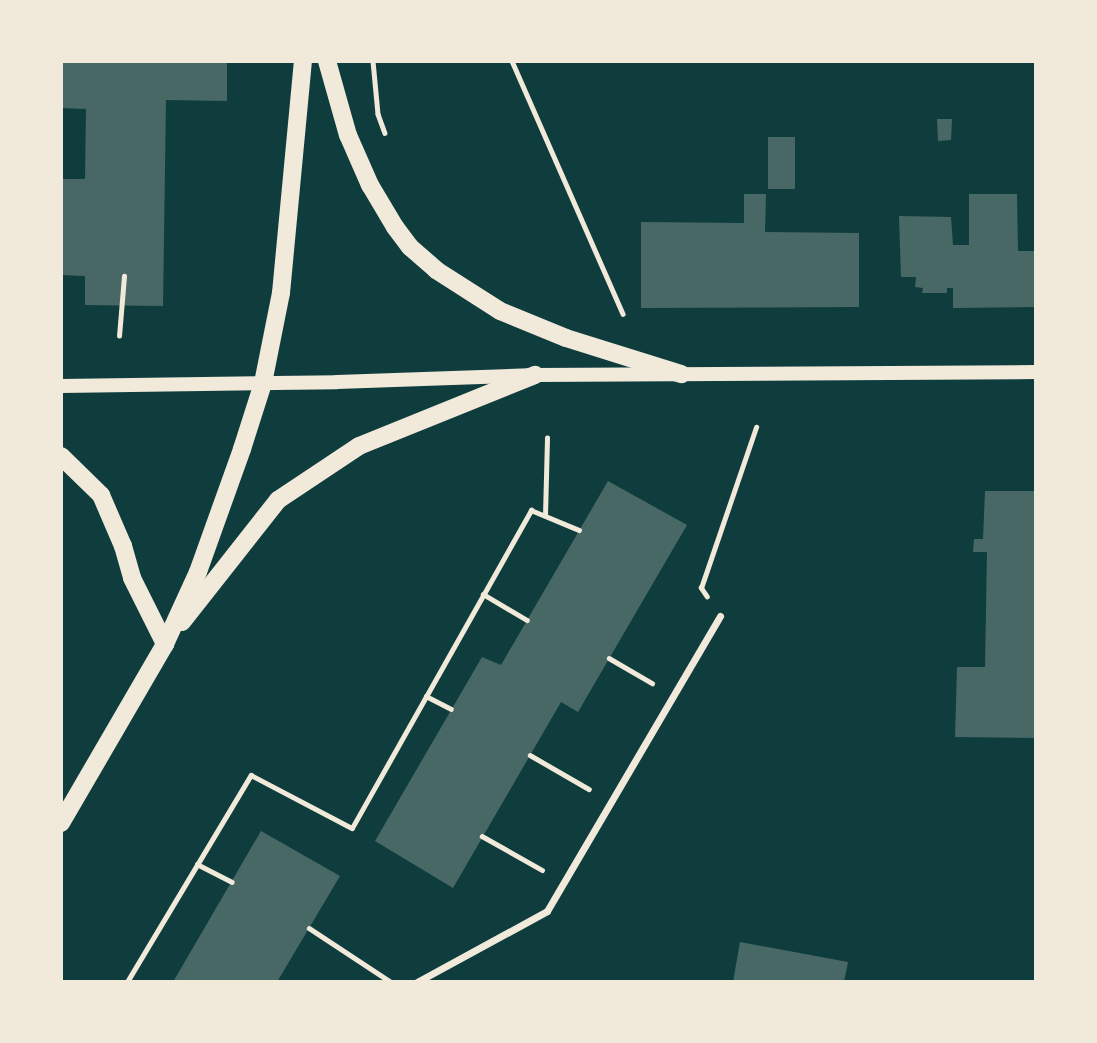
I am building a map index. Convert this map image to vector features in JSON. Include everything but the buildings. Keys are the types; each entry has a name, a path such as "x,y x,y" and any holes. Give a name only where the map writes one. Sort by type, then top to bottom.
{"main road":[{"path":"61,823 165,644 222,508 263,383 281,293 303,61"},
{"path":"327,61 348,135 374,193 410,247 436,270 500,312 566,338 681,374"},
{"path":"61,386 535,375 1036,372"},
{"path":"165,644 278,500 359,446 535,375"},
{"path":"61,456 101,495 123,546 132,578 165,644"}],"street":[{"path":"417,982 547,911 720,616"}],"path":[{"path":"373,61 378,114 386,136"},
{"path":"512,61 623,314"},
{"path":"119,336 124,276"},
{"path":"720,616 701,588 756,428"},
{"path":"545,515 547,438"},
{"path":"128,982 251,775 352,828 531,509 579,530"},
{"path":"483,594 527,620"},
{"path":"609,658 674,695"},
{"path":"426,696 451,709"},
{"path":"530,755 611,801"},
{"path":"482,836 564,882"},
{"path":"197,864 232,882"},
{"path":"309,929 391,982"}]}
